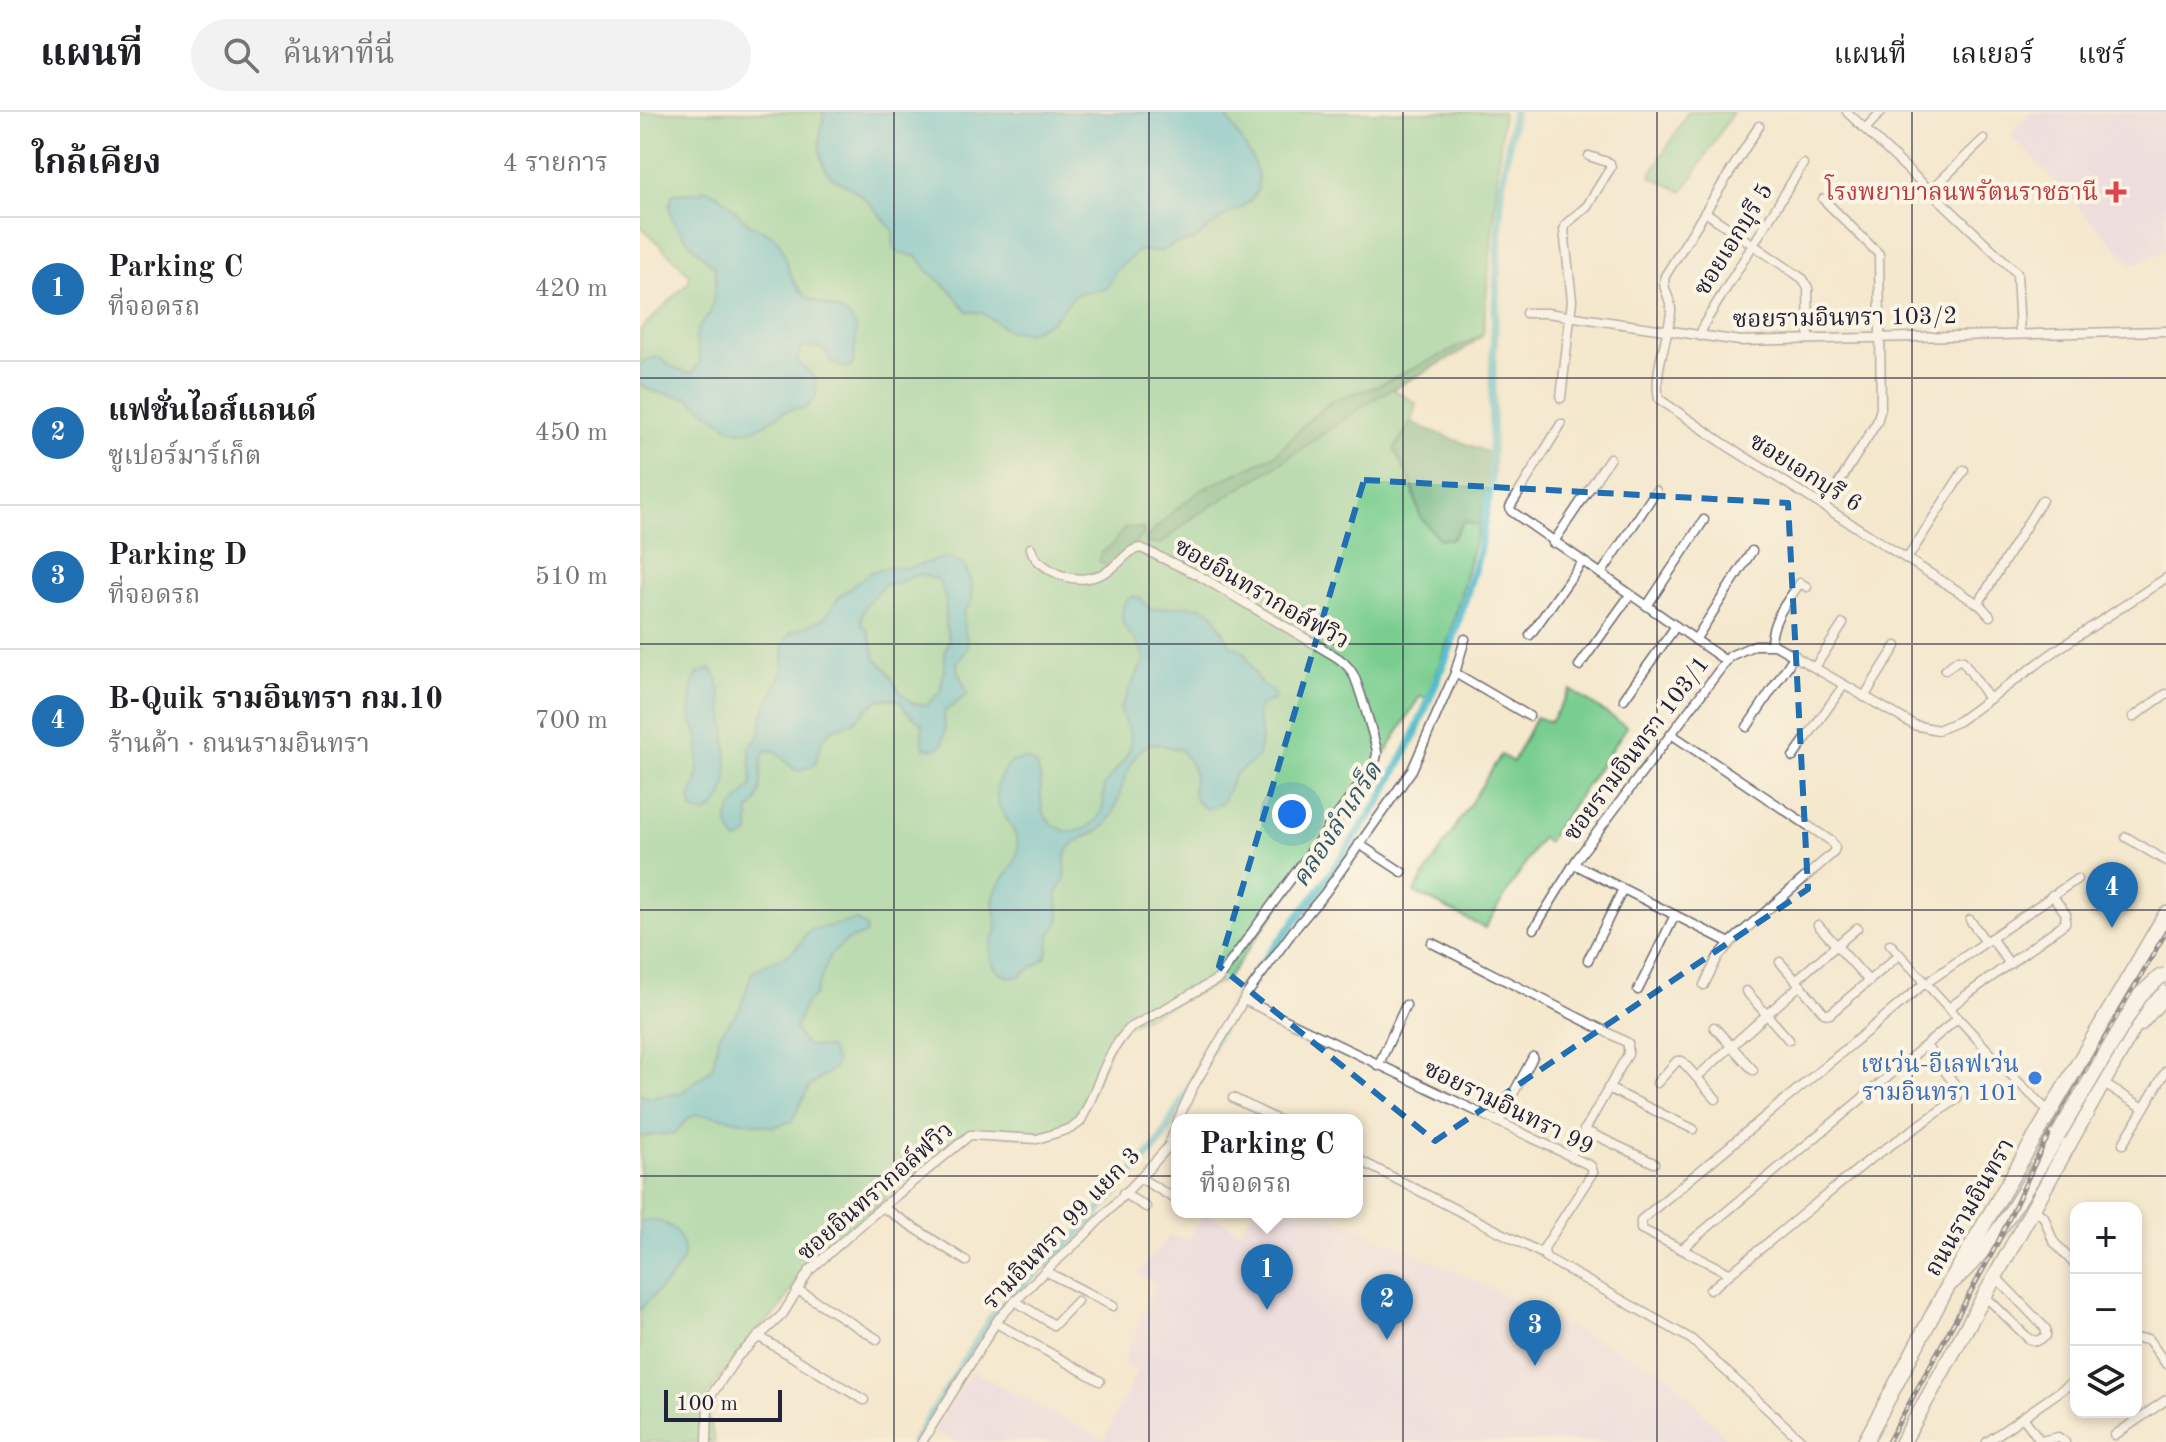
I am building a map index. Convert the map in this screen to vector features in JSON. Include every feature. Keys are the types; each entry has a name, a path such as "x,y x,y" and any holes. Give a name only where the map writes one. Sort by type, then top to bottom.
{"main road":[{"name":"ถนนรามอินทรา","path":"1865,1442 1949,1284 2049,1112 2160,938 2166,914"},
{"path":"1903,1442 2166,973"},
{"path":"1949,1284 1988,1245 2058,1135 2141,994 2166,973"},
{"path":"2129,1037 2166,994"}],"street":[{"path":"1847,112 2017,273 2020,334"},
{"path":"1865,129 1881,112"},
{"path":"1667,331 1671,305 1664,280 1759,126"},
{"path":"1930,191 1984,139"},
{"path":"1561,398 1572,317 1564,230 1566,224 1587,206 1611,167 1610,163 1589,156"},
{"name":"ซอยเอกบุรี 5","path":"1700,336 1704,324 1803,164"},
{"path":"1823,199 1879,254 1880,337 1880,415 1824,507"},
{"path":"1705,212 1797,273 1807,284 1809,339"},
{"name":"ซอยรามอินทรา 103/2","path":"1526,313 1740,341 2166,331"},
{"name":"ซอยเอกบุรี 6","path":"1667,331 1658,382 1658,396 1662,404 1978,604 1990,616"},
{"path":"1561,424 1510,507 1514,515 1726,661"},
{"path":"1553,543 1610,458"},
{"path":"1907,559 1964,470"},
{"path":"1601,574 1656,491"},
{"path":"1978,604 2042,500"},
{"path":"1647,606 1704,520"},
{"name":"ซอยอินทรากอล์ฟวิว","path":"707,1442 708,1400 738,1356 783,1314 809,1271 970,1135 1037,1139 1072,1128 1080,1122 1123,1035 1130,1028 1218,979 1374,765 1377,755 1353,673 1342,660 1198,575 1141,548 1133,549 1105,573 1081,580 1057,574 1046,567 1033,555 1031,548"},
{"path":"1695,640 1752,551"},
{"path":"1530,635 1582,562"},
{"path":"1807,587 1800,583 1779,613 1771,628 1771,643 1914,725 1931,731 1947,728 2058,649 2166,578"},
{"path":"1579,666 1630,595"},
{"path":"1815,667 1843,624"},
{"path":"1624,699 1676,626"},
{"name":"รามอินทรา 99 แยก 3","path":"1181,1114 1192,1089 1244,1000 1412,770 1455,673 1465,639"},
{"name":"ซอยรามอินทรา 103/1","path":"1534,929 1574,864 1726,661 1755,645 1771,643"},
{"path":"1864,697 1896,646"},
{"path":"1747,727 1795,655"},
{"path":"1945,670 1958,660 1963,661 1989,699"},
{"path":"1455,673 1529,716"},
{"path":"1793,757 1844,685"},
{"path":"2133,717 2166,694"},
{"path":"1671,734 1834,845 1833,853 1730,943 1718,957 1704,985"},
{"path":"2126,837 2166,861"},
{"path":"1359,844 1402,872"},
{"path":"1574,864 1730,943"},
{"path":"1729,1273 1641,1229 1641,1220 1928,981 2077,879"},
{"path":"1588,960 1623,889"},
{"path":"1953,1005 2065,923 2066,914 2052,895"},
{"path":"1638,990 1675,915"},
{"path":"1970,920 2010,964"},
{"path":"1818,925 1869,981"},
{"path":"1697,1077 1857,928"},
{"path":"1432,943 1628,1043 1628,1054 1570,1156"},
{"path":"1890,944 1928,981 1957,1019 2049,1112"},
{"path":"1780,962 1824,1013 1830,1014 1899,955"},
{"path":"1746,991 1789,1040"},
{"name":"ซอยรามอินทรา 99","path":"1244,1000 1591,1166 1593,1172 1543,1254"},
{"path":"1378,1066 1406,1005"},
{"path":"1683,1248 1957,1019"},
{"path":"1714,1027 1753,1070"},
{"path":"1710,1290 1862,1165 1957,1099 1959,1090 1927,1047"},
{"path":"1498,1122 1533,1057"},
{"path":"1657,1083 1679,1061 1716,1099"},
{"path":"2123,1144 2166,1071"},
{"path":"2102,1083 2144,1108"},
{"path":"1608,1088 1693,1129"},
{"path":"1233,1098 1266,1114"},
{"path":"1584,1130 1654,1163"},
{"name":"รามอินทรา 99 แยก 3","path":"922,1442 996,1323 1140,1178 1171,1140"},
{"path":"1363,1162 1543,1254 1691,1339 1803,1442"},
{"path":"1140,1178 1171,1196"},
{"path":"1123,1193 1146,1207"},
{"path":"882,1207 966,1261"},
{"path":"2032,1208 2044,1217 2053,1241 2070,1259"},
{"path":"1045,1271 1113,1306"},
{"path":"1983,1295 2029,1339 2037,1341 2046,1336 2046,1329 1995,1275"},
{"path":"798,1290 877,1339"},
{"path":"1015,1301 1054,1325 1077,1301"},
{"path":"996,1323 1100,1381"},
{"path":"758,1336 864,1400"},
{"path":"2142,1339 2148,1339 2166,1364"},
{"path":"1987,1442 2070,1384"},
{"path":"2115,1435 2166,1400"},
{"path":"2023,1417 2039,1439 2058,1437 2065,1442"}],"highlighted area":[{"path":"1364,480 1788,503 1808,889 1435,1141 1219,966"}],"shaded area":[{"name":"โรงพยาบาลนพรัตนราชธานี","path":"2032,112 2166,112 2166,250 2132,264 2011,134"},
{"path":"1201,1218 1216,1218 1240,1232 1248,1218 1336,1218 1670,1375 1729,1442 956,1442 934,1431 972,1371 1104,1440 1137,1371 1123,1362 1156,1283 1138,1274 1170,1235 1188,1241"}],"green space":[{"path":"640,112 1503,112 1483,335 1459,353 1393,389 1417,404 1411,423 1394,449 1411,482 1420,517 1452,539 1464,521 1479,526 1450,635 1427,698 1420,696 1338,832 1293,887 1226,980 1122,1028 1113,1041 1081,1117 1066,1127 1031,1136 1003,1135 976,1129 963,1134 801,1274 779,1310 749,1339 704,1400 715,1442 640,1442 640,330 689,282 690,275 640,225"},
{"path":"1688,112 1733,112 1683,192 1650,176"},
{"path":"1483,335 1459,353 1377,397 1272,469 1195,516 1161,544 1146,544 1147,537 1175,510 1201,490 1275,455 1333,400 1375,387"},
{"path":"1411,423 1490,453 1488,484 1479,526 1464,521 1452,539 1439,539 1420,517 1411,482 1394,449"},
{"path":"1125,527 1143,529 1144,534 1107,566 1100,562 1100,554 1112,545"},
{"path":"1571,690 1627,727 1547,842 1541,838 1485,928 1414,892 1501,755 1513,762 1536,717 1550,722"}],"water":[{"path":"823,112 1224,112 1252,158 1258,176 1258,189 1241,208 1226,215 1193,241 1174,244 1161,252 1140,250 1117,269 1106,289 1079,293 1052,321 1027,333 1009,331 982,313 967,311 917,256 901,254 893,248 893,230 863,197 829,174 819,144"},
{"path":"703,189 724,199 751,225 775,237 782,246 797,287 810,298 844,313 856,328 852,366 845,368 830,362 828,354 819,347 801,347 797,361 816,379 816,397 806,408 785,412 752,430 732,429 688,398 651,391 640,383 640,365 645,360 659,357 675,368 692,373 700,362 696,336 711,312 715,268 682,234 671,213 670,203 674,194 699,193"},
{"path":"947,557 964,565 971,584 972,599 965,609 963,622 967,644 957,662 968,694 944,712 942,745 936,749 925,748 923,725 905,710 901,701 889,698 878,700 850,724 832,729 822,740 815,764 800,771 774,750 765,752 760,793 749,810 749,834 737,841 731,832 728,816 752,784 750,748 759,737 763,714 782,674 784,642 790,633 825,618 840,596 869,573 888,567 908,568","holes":["919,574 939,580 946,601 945,624 949,640 940,692 927,705 912,703 899,691 888,671 876,659 861,616 866,605 885,584 898,583"]},
{"path":"1133,596 1142,599 1149,609 1202,607 1213,613 1230,644 1244,652 1258,680 1275,695 1274,700 1257,711 1261,739 1257,759 1235,774 1222,803 1207,809 1194,798 1193,771 1181,750 1154,743 1137,754 1108,822 1079,840 1067,852 1066,876 1057,896 1060,920 1049,937 1048,952 1044,959 1018,977 1011,977 996,968 990,952 997,927 993,900 998,886 1016,859 1018,846 998,803 996,791 1000,778 1011,762 1026,759 1035,765 1039,774 1042,809 1052,824 1075,832 1097,820 1103,806 1104,785 1130,749 1130,734 1120,709 1143,662 1139,645 1122,621 1125,601"},
{"path":"712,669 722,705 727,781 713,809 700,813 692,810 690,798 698,777 699,740 690,716 693,683 698,673"},
{"path":"856,920 866,927 866,934 846,941 830,956 814,996 804,1005 795,1029 809,1046 830,1049 836,1062 834,1068 809,1087 792,1121 773,1127 696,1115 688,1118 675,1133 640,1137 640,1094 649,1098 681,1093 708,1072 713,1066 718,1037 740,1009 752,973 789,954 808,931"},
{"path":"649,1220 671,1227 680,1238 683,1249 678,1269 640,1311 640,1222"}],"waterway":[{"name":"คลองลำเกร็ด","path":"1175,1114 1243,987 1315,896 1380,801 1414,736 1450,648 1478,556 1491,483 1501,190 1514,112"},
{"name":"คลองลำเกร็ด","path":"914,1442 991,1318 1021,1286 1077,1236 1160,1142 1171,1121"}],"railway":[{"path":"1888,1442 1997,1244 2043,1146 2166,932"}],"place":[{"name":"โรงพยาบาลนพรัตนราชธานี","path":"2116,192"},
{"name":"B-Quik รามอินทรา กม.10","path":"2112,928"},
{"name":"เซเว่น-อีเลฟเว่น รามอินทรา 101","path":"2035,1078"},
{"name":"Parking C","path":"1267,1310"},
{"name":"แฟชั่นไอส์แลนด์","path":"1387,1340"},
{"name":"Parking D","path":"1535,1366"}]}
